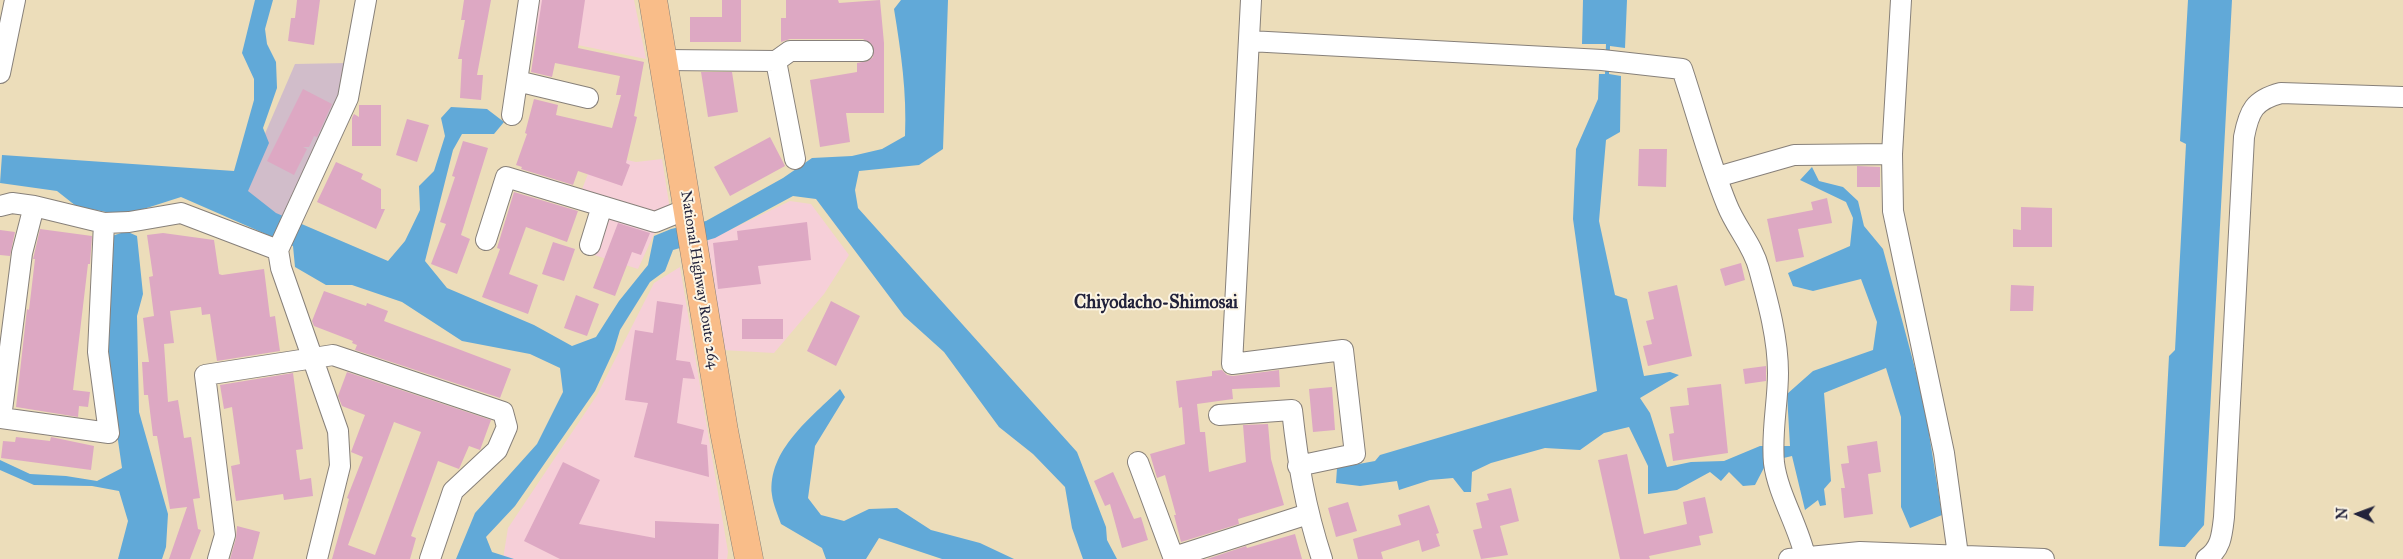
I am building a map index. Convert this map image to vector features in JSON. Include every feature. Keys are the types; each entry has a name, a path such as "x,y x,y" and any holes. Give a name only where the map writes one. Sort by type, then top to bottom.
{"highway":[{"name":"National Highway Route 264","path":"653,0 724,432 750,559"}],"street":[{"path":"0,73 15,0"},
{"path":"317,559 340,466 338,431 281,268 280,247 348,98 366,0"},
{"path":"512,115 529,0"},
{"path":"1251,0 1232,364 1343,350 1355,454 1298,466"},
{"path":"1901,0 1892,154 1893,211 1944,453 1958,555"},
{"path":"1249,42 1608,61 1682,69 1727,207 1750,244 1759,267 1776,346 1778,374 1773,445 1774,466 1785,501 1800,534 1797,558 1860,552 2044,559"},
{"path":"664,60 776,61 790,51 863,51"},
{"path":"776,61 795,159"},
{"path":"517,82 588,98"},
{"path":"2206,559 2214,553 2221,540 2224,518 2244,138 2249,115 2266,97 2281,93 2403,97"},
{"path":"1717,177 1794,155 1892,154"},
{"path":"486,240 506,176 655,222 688,214"},
{"path":"0,206 12,203 34,206 117,223 181,213 280,247"},
{"path":"34,206 22,254 2,418 109,433 98,352 117,223"},
{"path":"590,245 602,206"},
{"path":"218,559 225,534 205,375 333,355 503,412 507,427 497,450 453,491 430,559"},
{"path":"1218,415 1292,410 1298,466 1308,514 1322,559"},
{"path":"1138,462 1174,558 1308,514"}],"shaded area":[{"path":"535,0 634,0 646,59 529,35"},
{"path":"347,63 341,97 283,220 239,194 295,64"},
{"path":"596,153 636,162 662,159 672,222 654,234 638,269 591,254 609,201 581,192"},
{"path":"790,201 811,204 849,255 824,294 774,353 722,350 705,242"},
{"path":"680,267 728,552 727,559 503,559 508,528 597,395 654,283"}],"water":[{"path":"255,0 273,0 265,29 267,44 276,62 277,88 263,128 269,143 248,191 276,213 388,261 405,241 420,210 419,186 434,171 445,136 441,118 451,107 487,109 504,122 494,134 462,134 453,150 425,261 447,288 534,325 572,346 596,337 619,301 648,265 654,236 671,229 706,221 783,178 812,158 852,156 882,149 905,136 904,88 894,9 901,0 948,0 943,149 919,165 859,171 855,190 858,208 1077,452 1106,527 1107,540 1117,559 1083,559 1072,528 1065,487 1033,454 999,427 944,352 904,316 816,199 793,196 715,238 673,250 665,271 650,282 620,330 614,350 595,391 515,506 486,537 492,552 514,559 456,559 475,513 537,444 563,392 560,368 530,354 462,341 402,302 352,285 326,285 295,267 293,246 181,197 128,214 128,232 137,236 143,294 137,316 139,412 168,514 166,547 162,559 118,559 128,521 119,491 92,486 34,485 0,470 0,460 30,474 66,476 97,481 122,468 105,351 112,236 121,233 121,215 76,206 57,191 0,183 2,155 234,171 254,100 254,79 242,53"},
{"path":"1583,0 1627,0 1625,48 1610,46 1609,74 1621,76 1620,132 1606,140 1599,221 1615,295 1627,299 1644,376 1670,372 1679,375 1640,398 1650,413 1667,467 1691,462 1724,461 1760,446 1790,446 1787,394 1813,371 1873,350 1877,322 1861,279 1813,291 1793,286 1788,273 1850,246 1853,218 1846,202 1800,180 1812,167 1819,181 1843,187 1858,201 1864,226 1883,249 1924,402 1942,515 1910,528 1901,507 1901,417 1886,368 1824,393 1831,481 1824,489 1826,505 1820,506 1818,500 1805,510 1792,456 1767,462 1755,485 1743,486 1729,472 1721,481 1710,472 1677,490 1648,494 1648,466 1629,427 1604,433 1580,450 1545,448 1491,463 1472,472 1471,492 1464,492 1453,478 1430,480 1399,490 1397,481 1360,486 1336,483 1337,468 1375,461 1380,455 1597,391 1573,219 1576,149 1598,99 1599,74 1605,74 1606,44 1582,44"},
{"path":"2188,0 2232,0 2204,525 2185,547 2181,547 2159,546 2169,356 2175,350 2186,144 2180,141"},
{"path":"840,389 845,397 815,446 808,498 821,515 844,521 869,509 897,508 931,530 980,543 1014,559 942,559 879,538 866,559 826,559 822,548 781,524 772,495 772,479 777,463 784,449 805,423"}],"building":[{"path":"297,0 320,0 314,45 288,41 291,18 295,18"},
{"path":"464,0 491,0 477,75 483,75 481,100 460,98 462,59 458,59 465,20 461,20"},
{"path":"542,0 585,0 578,48 644,62 634,116 637,117 626,163 630,165 622,186 578,171 573,185 521,169 522,167 516,165 527,134 525,133 534,99 558,105 556,115 612,128 621,95 616,95 620,76 555,63 552,77 531,72"},
{"path":"722,0 741,0 741,42 690,42 690,17 722,17"},
{"path":"786,0 838,0 839,3 880,0 884,43 884,113 846,113 850,142 820,147 810,80 857,72 857,63 868,61 873,57 873,46 863,39 790,39 781,42 781,18 786,18"},
{"path":"701,72 732,72 738,112 708,117"},
{"path":"303,89 332,104 317,137 314,136 309,147 303,147 307,149 294,175 267,161"},
{"path":"359,105 381,105 381,146 352,146 352,118 354,114 359,117"},
{"path":"407,119 429,125 417,162 396,155"},
{"path":"770,137 785,166 730,196 714,167"},
{"path":"463,141 488,148 461,235 470,239 457,274 431,264 446,224 440,222 455,177 452,176"},
{"path":"1639,149 1667,149 1666,187 1638,186"},
{"path":"336,162 363,174 361,179 381,189 381,209 385,209 376,229 317,202"},
{"path":"1857,166 1880,167 1880,187 1857,187"},
{"path":"514,192 578,211 567,242 526,227 509,274 538,285 528,314 482,297 500,249 497,248"},
{"path":"1827,198 1832,223 1798,229 1804,257 1776,262 1767,219 1813,210 1811,202"},
{"path":"2021,207 2052,208 2052,247 2013,247 2013,229 2021,230"},
{"path":"807,222 811,260 758,266 761,284 718,289 713,243 738,240 737,231"},
{"path":"618,223 650,233 641,255 632,252 615,296 593,288"},
{"path":"40,229 92,236 73,390 90,392 88,407 79,406 78,417 16,407 27,309 29,310 35,259 33,259"},
{"path":"0,230 15,232 10,256 0,255"},
{"path":"163,233 214,240 219,274 264,269 270,317 275,316 280,351 217,361 210,314 202,315 201,307 170,311 174,343 164,344 168,402 178,400 184,438 191,437 200,498 193,499 198,529 201,530 190,559 169,559 187,507 170,509 157,436 153,436 148,395 144,395 142,362 149,362 143,318 154,316 149,277 153,276 147,235"},
{"path":"553,242 575,249 564,281 542,274"},
{"path":"1741,263 1745,280 1725,286 1720,269"},
{"path":"1677,285 1692,356 1648,366 1643,346 1652,344 1646,321 1654,319 1648,292"},
{"path":"2011,285 2034,286 2033,311 2010,311"},
{"path":"324,291 366,306 367,303 388,311 384,321 511,369 500,398 355,350 357,345 352,343 353,341 314,326 312,321"},
{"path":"576,295 599,304 587,336 564,328"},
{"path":"657,301 683,305 676,360 690,362 695,379 683,378 677,423 704,430 701,444 707,445 709,477 634,457 648,403 625,400 635,330 653,333"},
{"path":"831,301 860,316 836,366 807,351"},
{"path":"742,319 783,319 783,339 742,339"},
{"path":"1766,366 1766,381 1745,384 1743,369"},
{"path":"1222,370 1227,375 1233,376 1279,370 1280,387 1232,389 1233,399 1197,404 1200,432 1205,432 1209,472 1246,462 1243,425 1268,424 1271,459 1284,505 1238,519 1239,524 1181,542 1165,475 1157,478 1150,454 1185,444 1182,407 1179,408 1176,381 1212,376 1212,371"},
{"path":"347,372 491,420 480,450 469,446 459,469 438,461 411,536 416,538 410,559 332,559 349,499 347,498 363,457 351,452 365,415 342,406 338,396","holes":["394,422 421,432 375,555 348,545"]},
{"path":"293,373 303,449 296,450 300,480 311,478 313,496 284,500 283,494 236,501 231,466 240,464 232,407 224,409 220,385"},
{"path":"1721,384 1728,453 1673,461 1669,434 1674,433 1670,407 1689,405 1687,388"},
{"path":"1332,387 1335,430 1313,432 1309,389"},
{"path":"16,437 50,441 51,437 94,446 91,470 1,458 3,441 15,442"},
{"path":"1877,441 1881,472 1868,474 1873,514 1844,518 1841,488 1845,488 1841,464 1849,463 1847,446"},
{"path":"1627,454 1644,534 1687,524 1683,502 1705,497 1713,533 1699,536 1701,545 1649,556 1650,559 1620,559 1598,460"},
{"path":"563,462 600,480 579,524 655,538 655,521 719,524 718,559 560,559 524,541"},
{"path":"1113,472 1134,519 1141,517 1148,540 1122,548 1110,504 1105,506 1094,481"},
{"path":"1511,488 1519,521 1500,526 1508,555 1481,559 1473,530 1482,528 1476,503 1489,500 1487,494"},
{"path":"1348,502 1357,531 1336,537 1328,508"},
{"path":"1429,505 1439,533 1436,534 1440,546 1422,552 1419,540 1381,552 1383,559 1358,559 1353,539 1401,525 1398,515"},
{"path":"237,526 260,532 253,559 230,559 236,538"},
{"path":"1295,534 1302,559 1207,559 1246,546 1247,548"}],"district":[{"name":"Chiyodacho-Shimosai","path":"1156,304"}]}
